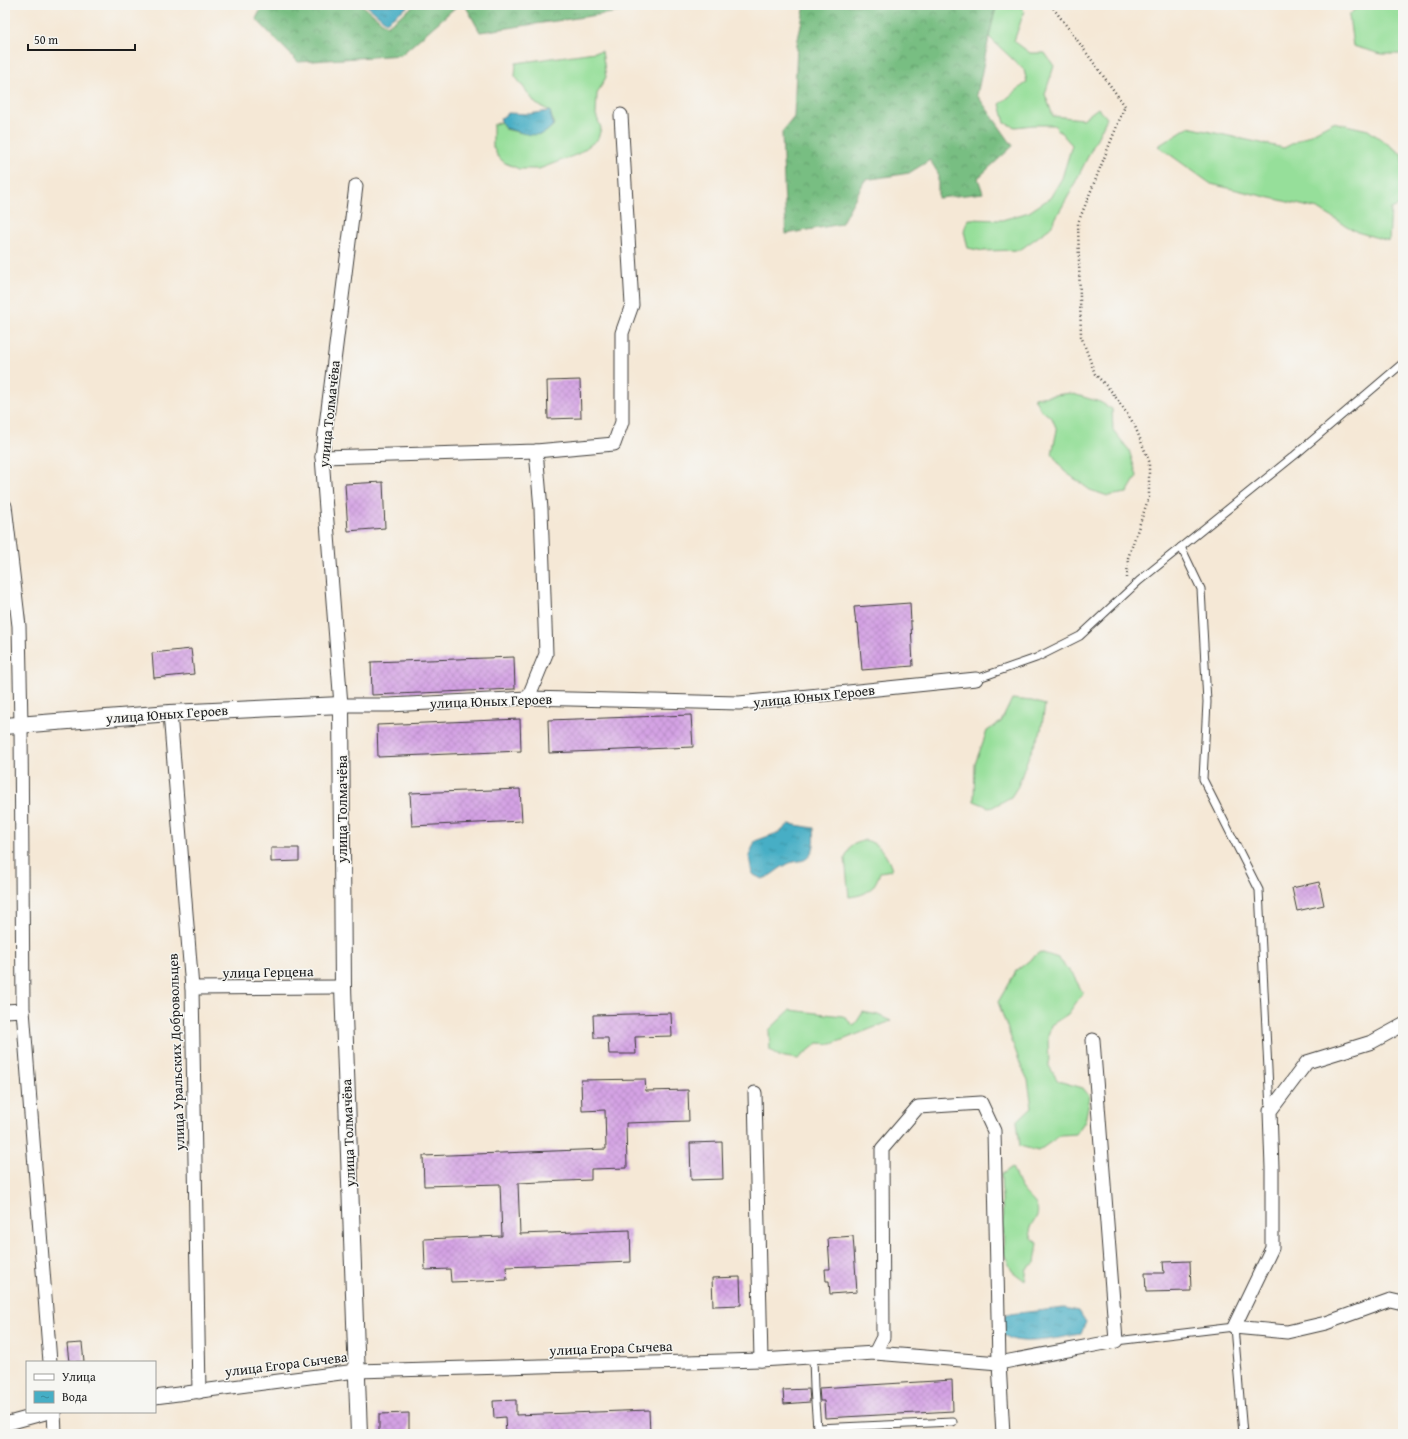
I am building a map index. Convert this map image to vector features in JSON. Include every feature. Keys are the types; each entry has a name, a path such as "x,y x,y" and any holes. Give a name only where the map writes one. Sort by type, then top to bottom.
{"street":[{"path":"322,457 536,451 614,444 622,422 622,333 632,304 621,115"},
{"name":"улица Толмачёва","path":"356,186 322,457 342,705 343,987 358,1434"},
{"path":"528,698 546,654 541,509 536,451"},
{"path":"5,506 19,626 23,1010 50,1361"},
{"name":"улица Юных Героев","path":"5,726 170,713 528,698 739,703 976,679"},
{"name":"улица Уральских Добровольцев","path":"170,713 192,988 199,1392"},
{"name":"улица Герцена","path":"192,988 343,987"},
{"path":"5,1011 23,1010"},
{"path":"1403,1025 1372,1042 1307,1062 1270,1111 1272,1248 1234,1327 1287,1332 1326,1323 1390,1300 1403,1303"},
{"path":"1093,1040 1116,1341"},
{"path":"755,1093 761,1360"},
{"path":"875,1353 883,1337 882,1149 918,1107 981,1104 994,1131 999,1363 1003,1434"},
{"name":"улица Егора Сычева","path":"156,1397 356,1371 761,1360 875,1353 999,1363 1116,1341"},
{"path":"5,1424 45,1413"},
{"path":"54,1413 54,1434"}],"lane":[{"path":"976,679 1036,658 1080,636 1126,593 1295,455 1403,363"},
{"path":"1181,547 1201,589 1207,702 1203,779 1259,890 1270,1111"},
{"path":"1116,1341 1234,1327 1244,1434"},
{"path":"813,1357 817,1428 953,1422"}],"path":[{"path":"1051,5 1125,106 1078,223 1081,336 1095,374 1112,392 1134,424 1149,461 1149,497 1128,558 1126,593"}],"green space":[{"path":"263,5 362,5 387,26 415,5 458,5 401,55 298,62 256,19"},
{"path":"465,5 653,5 653,7 480,32"},
{"path":"805,5 997,5 977,95 1013,146 978,178 983,193 938,198 938,173 930,160 909,173 865,180 841,224 786,234 782,132 794,117 797,44"},
{"path":"997,5 1022,5 1024,12 1014,41 1030,53 1045,53 1054,66 1045,94 1053,116 1083,119 1098,108 1107,118 1070,193 1050,228 1020,250 983,251 968,248 964,231 968,219 1002,220 1029,212 1050,198 1062,178 1072,145 1054,125 1015,127 1005,123 1000,104 1027,82 1024,70 988,36"},
{"path":"1358,5 1403,5 1403,54 1381,54 1353,46 1349,16"},
{"path":"602,51 606,77 597,94 596,115 601,128 598,139 578,154 539,169 519,169 505,163 498,157 493,147 493,125 501,122 505,129 523,133 546,132 554,125 550,111 536,104 515,76 516,63"},
{"path":"1333,122 1368,130 1403,155 1403,204 1391,209 1389,241 1357,232 1318,209 1211,184 1158,146 1188,127 1284,148"},
{"path":"1070,393 1100,402 1112,409 1113,430 1129,450 1137,476 1127,493 1108,496 1090,490 1064,471 1052,454 1057,430 1052,418 1040,409 1034,398"},
{"path":"1012,699 1032,701 1045,705 1041,731 1028,758 1018,786 1011,797 991,808 974,801 975,764 987,731 1001,722"},
{"path":"865,840 879,847 888,860 892,870 880,872 875,883 865,893 849,897 845,858 852,845"},
{"path":"1040,952 1058,958 1073,975 1083,993 1068,1014 1051,1025 1048,1037 1049,1066 1058,1081 1083,1088 1090,1097 1085,1121 1076,1134 1061,1135 1038,1151 1020,1146 1017,1121 1032,1107 1028,1080 1021,1066 998,1002 1016,971"},
{"path":"790,1010 843,1016 854,1026 863,1012 878,1015 891,1021 832,1044 818,1043 798,1059 779,1056 770,1050 769,1030"},
{"path":"1012,1167 1020,1186 1038,1209 1035,1220 1030,1227 1031,1237 1038,1243 1035,1263 1027,1268 1025,1281 1012,1271 1004,1254 1001,1175"}],"water":[{"path":"366,5 410,5 386,22"},
{"path":"550,111 553,125 546,132 536,135 526,134 505,128 500,119 508,113 529,114"},
{"path":"789,824 814,828 814,846 811,854 808,858 788,864 765,878 762,879 752,874 749,856 755,841 780,832"},
{"path":"1064,1308 1079,1311 1086,1322 1081,1334 1036,1341 1018,1341 1003,1335 1004,1317 1009,1314"}],"building":[{"path":"580,380 581,418 548,419 547,381"},
{"path":"383,482 385,528 348,531 345,484"},
{"path":"910,603 913,666 862,670 858,623 856,624 854,607"},
{"path":"191,649 194,674 154,678 152,653"},
{"path":"514,657 515,689 372,695 371,662"},
{"path":"691,715 693,747 549,753 548,720"},
{"path":"520,719 521,751 378,757 377,725"},
{"path":"520,789 522,821 412,826 410,793"},
{"path":"271,848 299,848 299,861 271,862"},
{"path":"1319,882 1324,905 1297,911 1292,888"},
{"path":"671,1013 672,1036 635,1037 636,1054 609,1054 608,1038 594,1038 593,1015"},
{"path":"645,1079 646,1091 688,1090 689,1121 626,1123 627,1168 591,1169 591,1180 518,1183 520,1234 630,1230 631,1262 506,1267 507,1280 451,1282 450,1269 425,1270 424,1239 502,1236 500,1184 424,1186 423,1156 606,1149 605,1110 582,1111 581,1080"},
{"path":"722,1142 723,1179 691,1180 690,1143"},
{"path":"853,1236 857,1292 830,1294 829,1281 826,1281 825,1269 830,1269 828,1238"},
{"path":"1190,1261 1191,1291 1146,1292 1145,1273 1164,1273 1163,1262"},
{"path":"740,1277 741,1305 713,1306 712,1278"},
{"path":"82,1343 84,1361 69,1361 67,1344"},
{"path":"952,1380 953,1411 825,1418 824,1401 820,1401 819,1388"},
{"path":"809,1389 810,1402 784,1404 783,1390"},
{"path":"516,1400 516,1415 649,1410 650,1434 506,1434 505,1417 494,1418 493,1401"},
{"path":"409,1413 409,1434 379,1434 379,1414"}]}
